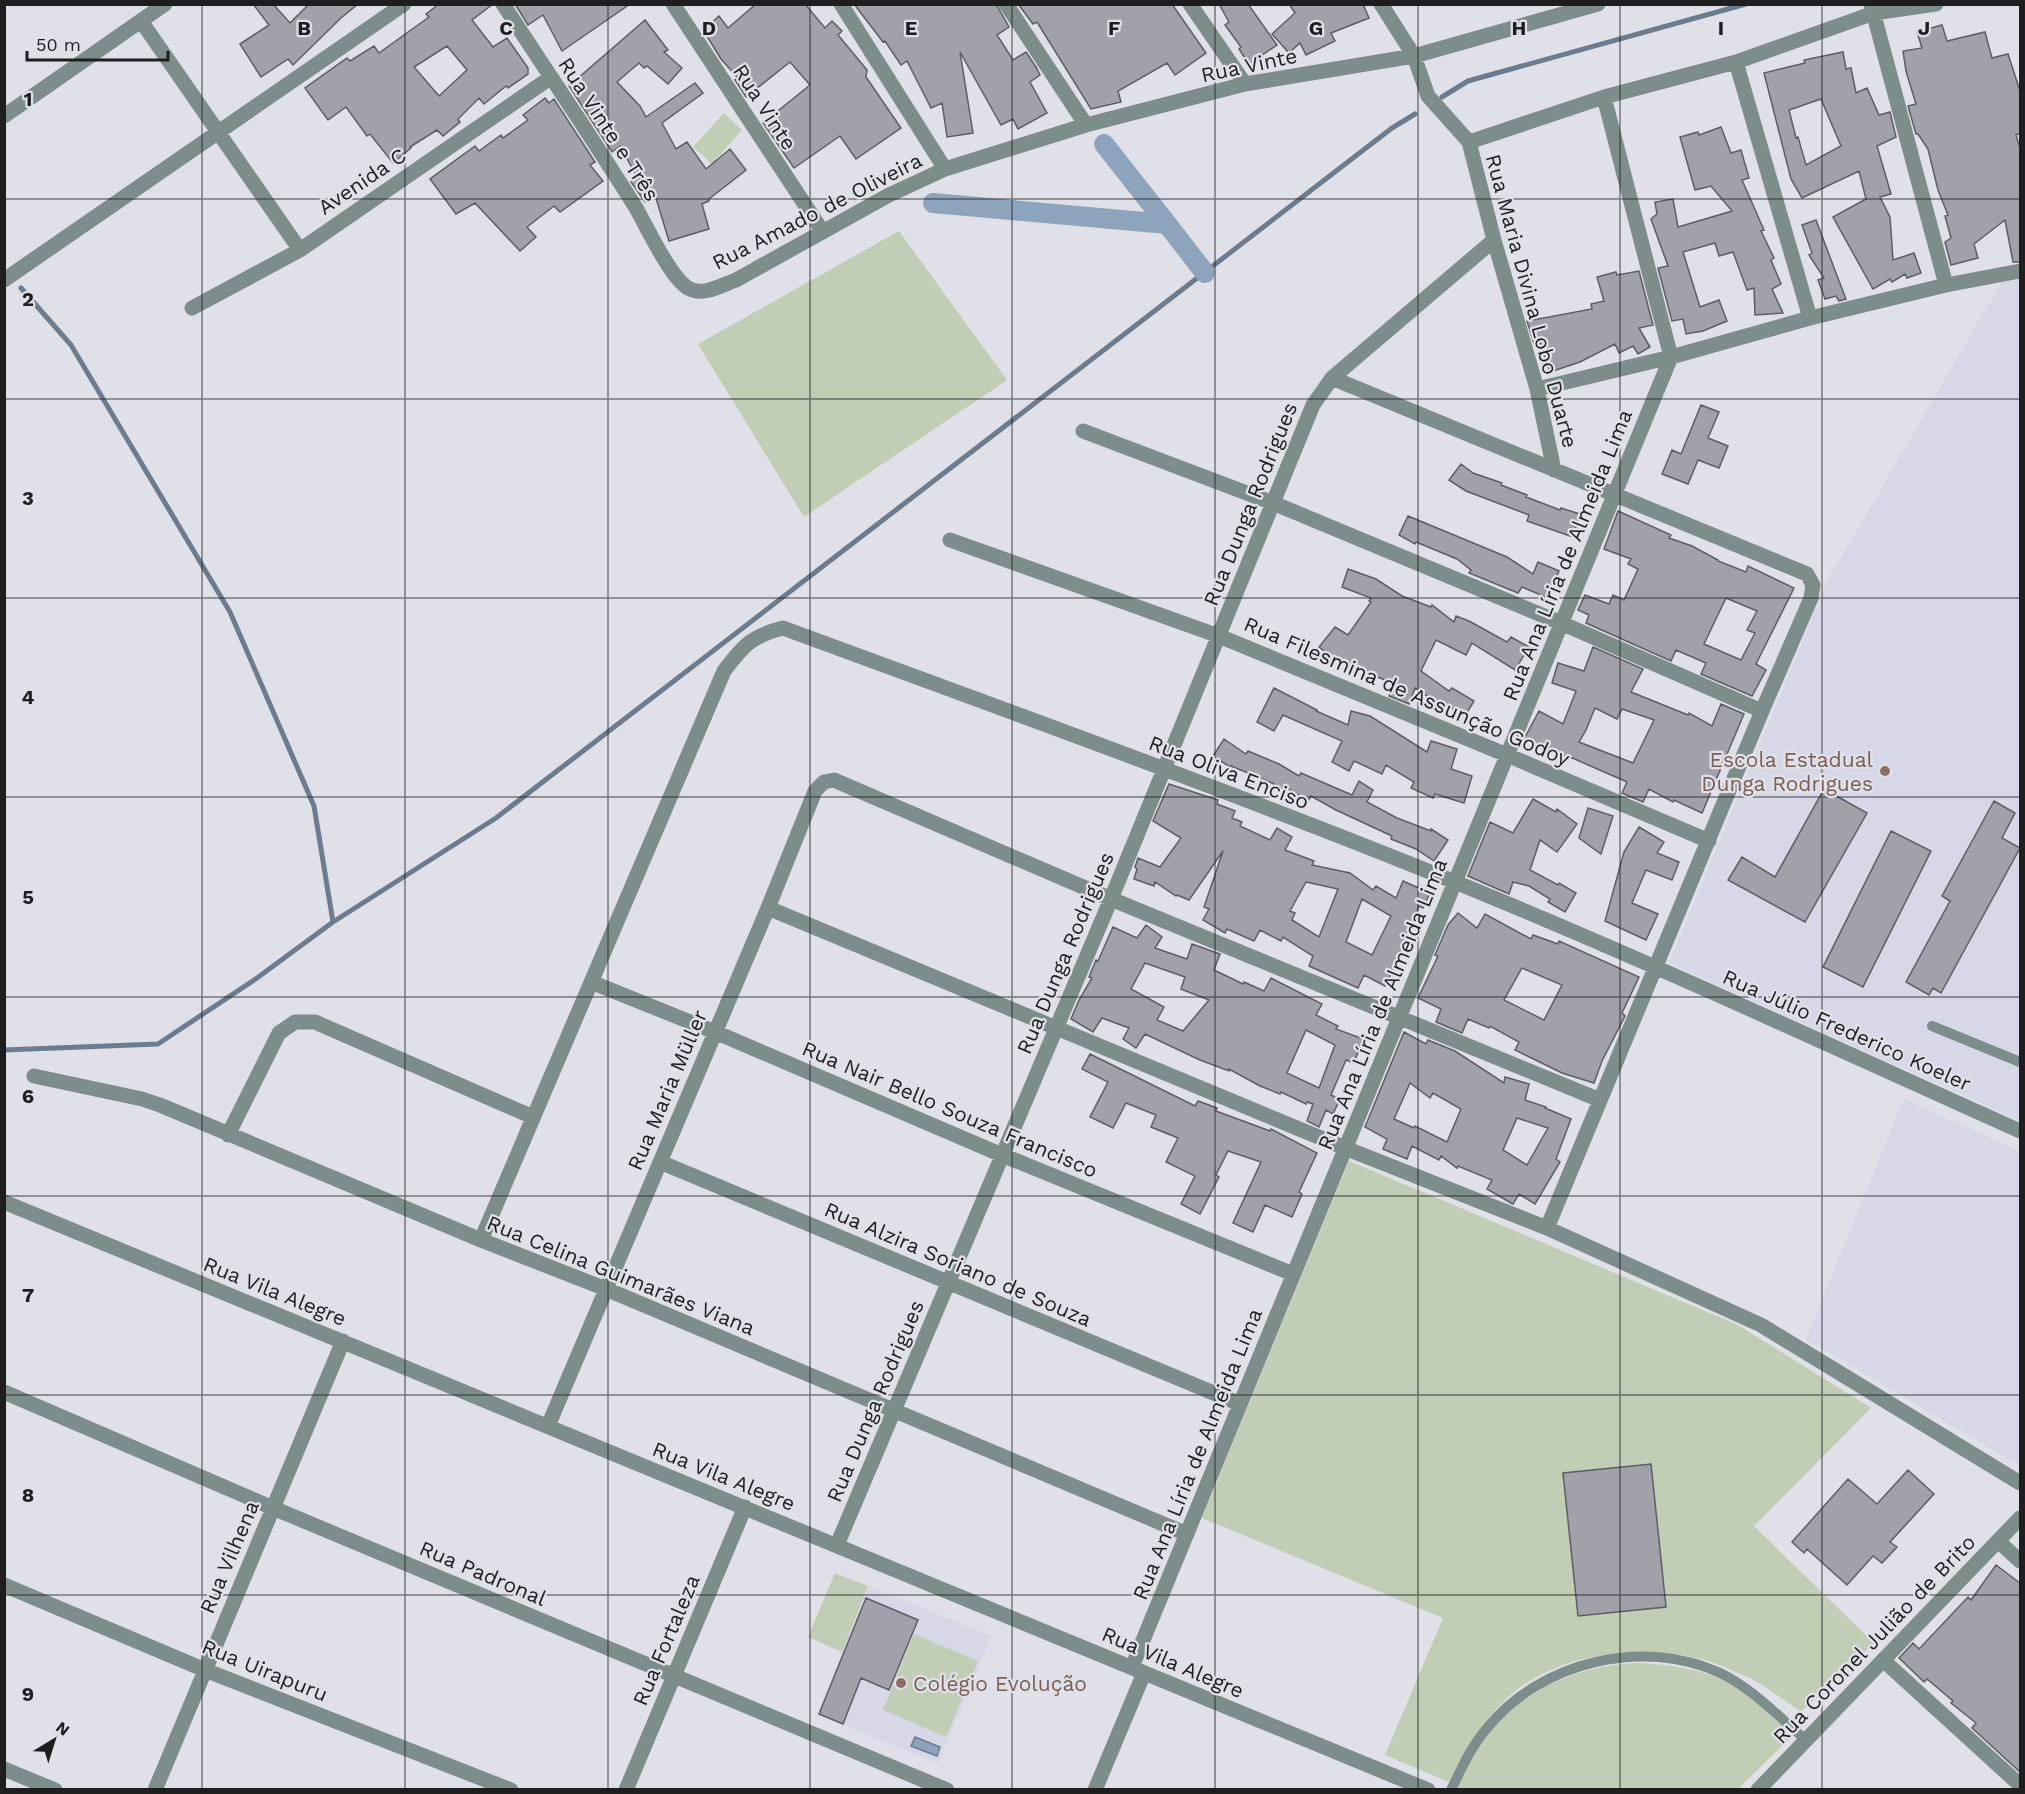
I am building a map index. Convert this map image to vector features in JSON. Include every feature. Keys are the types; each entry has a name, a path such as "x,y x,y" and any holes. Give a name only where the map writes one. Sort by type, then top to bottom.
{"street":[{"path":"4,116 165,4"},
{"path":"4,280 404,4"},
{"name":"Rua Vinte e Três","path":"503,4 635,206 677,278"},
{"name":"Rua Vinte","path":"673,4 823,232"},
{"path":"841,4 945,169"},
{"path":"1006,4 1086,125"},
{"path":"1190,4 1245,84"},
{"path":"1381,4 1414,56 1428,96 1469,142 1604,97 1736,62 1873,9 1936,4"},
{"name":"Rua Vinte","path":"945,169 1086,125 1245,84 1414,56 1561,10 1598,4"},
{"path":"1873,9 1946,285"},
{"path":"141,21 300,250"},
{"path":"1736,62 1810,318"},
{"name":"Avenida C","path":"192,308 300,250 550,78"},
{"path":"1604,97 1671,357"},
{"name":"Rua Maria Divina Lobo Duarte","path":"1469,142 1494,240 1537,389 1554,470"},
{"name":"Rua Amado de Oliveira","path":"677,278 688,288 697,291 710,290 736,280 889,195 945,169"},
{"name":"Rua Dunga Rodrigues","path":"837,1545 1111,899 1313,405 1332,378 1494,240"},
{"path":"1537,389 1671,357 1810,318 1946,285 2020,271"},
{"name":"Rua Ana Líria de Almeida Lima","path":"1095,1790 1187,1534 1671,357"},
{"path":"1332,378 1807,574 1813,585 1811,598 1547,1228"},
{"path":"1083,431 1273,503 1561,623 1762,711"},
{"name":"Rua Filesmina de Assunção Godoy","path":"950,540 1219,636 1709,841"},
{"name":"Rua Oliva Enciso","path":"591,982 724,671 740,650 761,633 783,628 1165,769 1455,882 1656,967"},
{"name":"Rua Maria Müller","path":"548,1426 816,791 824,783 834,780 1111,899"},
{"path":"1111,899 1400,1016 1599,1100"},
{"path":"768,908 1345,1148 1547,1228 1761,1325 2020,1483"},
{"name":"Rua Júlio Frederico Koeler","path":"1656,967 2020,1131"},
{"path":"481,1240 591,982"},
{"name":"Rua Nair Bello Souza Francisco","path":"591,982 715,1032 1002,1155 1293,1274"},
{"path":"228,1135 279,1033 295,1022 315,1022 533,1117"},
{"name":"Rua Celina Guimarães Viana","path":"34,1076 142,1099 178,1112 228,1135 606,1289 1187,1534"},
{"name":"Rua Alzira Soriano de Souza","path":"660,1162 1240,1404"},
{"name":"Rua Vila Alegre","path":"4,1202 1428,1790"},
{"name":"Rua Vilhena","path":"155,1790 343,1341"},
{"name":"Rua Padronal","path":"4,1392 273,1508 947,1790"},
{"name":"Rua Fortaleza","path":"626,1790 745,1507"},
{"name":"Rua Coronel Julião de Brito","path":"1760,1789 2020,1518"},
{"path":"1998,1541 2020,1561"},
{"name":"Rua Uirapuru","path":"4,1585 205,1670 511,1790"},
{"path":"1883,1660 2020,1785"},
{"path":"4,1769 56,1790"}],"lane":[{"path":"1932,1026 2020,1062"},
{"path":"1451,1790 1477,1740 1510,1704 1537,1685 1563,1671 1617,1658 1668,1659 1719,1672 1754,1695 1806,1740"}],"shaded area":[{"name":"Escola Estadual Dunga Rodrigues","path":"2020,276 2020,1121 1669,963 1828,580 2002,281"},
{"path":"1904,1098 2020,1152 2020,1466 1806,1339"},
{"name":"Colégio Evolução","path":"868,1586 992,1636 938,1764 817,1714"}],"green space":[{"path":"724,113 742,130 712,164 693,147"},
{"path":"899,231 1007,380 804,517 698,344"},
{"path":"1349,1161 1738,1325 1871,1408 1754,1526 1874,1643 1801,1712 1758,1682 1708,1661 1671,1654 1619,1653 1568,1663 1522,1686 1503,1702 1479,1730 1449,1782 1385,1755 1443,1618 1202,1518"},
{"path":"835,1573 868,1586 842,1652 808,1637"},
{"path":"914,1634 978,1661 946,1737 883,1710"},
{"path":"1635,1663 1684,1668 1722,1680 1756,1702 1792,1736 1738,1789 1456,1790 1484,1740 1503,1717 1519,1704 1554,1682 1594,1669"}],"water":[{"path":"915,1737 940,1747 937,1756 911,1746"}],"building":[{"path":"253,4 273,4 290,23 309,4 358,4 293,65 288,59 261,77 240,44 269,25"},
{"path":"439,4 493,4 472,20 493,47 507,38 528,68 528,74 508,88 506,86 484,104 479,98 458,119 460,122 443,136 437,130 410,147 393,163 370,134 367,136 346,107 328,120 305,88 347,58 350,61 374,46 379,53 429,17 426,14","holes":["447,46 467,70 439,96 414,67"]},
{"path":"515,4 630,4 562,51 543,15 528,25"},
{"path":"756,4 805,4 825,28 832,21 842,31 838,35 867,70 866,77 901,128 856,159 840,136 794,168 763,123 810,85 790,62 746,97 735,80 738,78 721,59 703,30 719,16 728,28"},
{"path":"854,4 996,4 1009,27 997,35 1013,60 1026,52 1036,67 1040,75 1030,82 1047,113 1018,129 1013,119 1001,125 960,52 973,133 947,137 942,103 931,108 907,61 901,65 885,41 883,42"},
{"path":"1018,4 1172,4 1206,53 1175,75 1167,63 1118,91 1121,102 1091,109 1037,22 1033,24"},
{"path":"1219,4 1248,4 1277,45 1249,64 1239,49 1241,47 1225,25 1229,22"},
{"path":"1289,4 1363,4 1369,18 1331,33 1335,41 1306,55 1300,43 1289,53 1272,34 1295,13"},
{"path":"645,20 668,50 664,52 682,68 668,84 647,66 644,68 639,63 617,82 640,106 646,117 695,83 703,93 662,123 676,149 687,142 706,169 730,149 746,170 709,201 702,204 709,229 669,241 655,195 645,202 631,182 637,177 620,146 612,152 569,86"},
{"path":"1942,25 1947,41 1985,32 1992,58 2008,54 2020,91 2020,133 2016,135 2020,148 2020,262 2013,262 2005,220 1974,244 1978,258 1951,265 1945,242 1951,238 1945,216 1948,215 1938,190 1928,149 1916,134 1908,106 1916,104 1906,71 1903,51 1922,48 1917,32"},
{"path":"1843,52 1846,69 1851,68 1856,93 1867,88 1879,115 1890,112 1896,137 1877,146 1891,194 1880,197 1890,217 1893,260 1914,253 1921,273 1907,278 1905,274 1892,282 1890,279 1873,289 1833,217 1866,199 1859,171 1802,198 1791,179 1764,73 1805,63 1804,60","holes":["1821,99 1841,146 1806,165 1789,110"]},
{"path":"545,98 549,103 554,99 595,162 590,165 603,181 560,212 554,206 527,227 536,237 520,251 475,203 456,214 430,179 475,146 479,151 501,135 503,138 528,120 523,115"},
{"path":"1721,127 1731,153 1741,150 1749,178 1742,180 1774,258 1771,260 1781,284 1772,289 1783,313 1755,315 1754,288 1747,290 1733,252 1719,256 1715,243 1683,252 1700,307 1719,300 1727,321 1703,331 1686,334 1683,319 1672,321 1658,268 1668,266 1651,219 1657,214 1655,202 1673,199 1678,227 1732,211 1711,186 1695,190 1680,137 1698,132 1699,135"},
{"path":"1816,220 1846,299 1839,301 1836,296 1825,299 1818,280 1824,278 1809,255 1812,253 1802,225"},
{"path":"1639,271 1653,325 1639,328 1650,347 1638,354 1633,346 1619,353 1615,344 1580,362 1550,372 1540,343 1534,344 1527,321 1592,309 1591,304 1604,301 1597,277 1616,272 1617,275"},
{"path":"1701,405 1719,412 1708,438 1728,446 1719,468 1698,460 1688,484 1662,474 1672,450 1681,454"},
{"path":"1461,464 1473,473 1502,483 1501,485 1527,495 1526,497 1560,510 1561,508 1580,514 1573,537 1527,521 1529,515 1466,491 1449,480"},
{"path":"1618,511 1671,535 1669,538 1692,546 1718,561 1746,572 1748,566 1794,588 1756,664 1766,670 1752,696 1701,674 1706,663 1676,650 1671,661 1586,623 1589,615 1578,610 1585,595 1609,604 1613,595 1624,600 1638,569 1628,564 1631,559 1604,549","holes":["1726,598 1757,611 1747,630 1755,633 1741,660 1704,644"]},
{"path":"1408,516 1507,557 1533,574 1538,562 1559,571 1548,598 1522,587 1518,593 1469,573 1471,570 1457,559 1416,542 1415,544 1399,535"},
{"path":"1348,569 1376,579 1402,596 1431,607 1432,605 1454,622 1456,616 1507,642 1511,637 1529,647 1515,670 1472,643 1466,655 1436,640 1421,671 1449,691 1452,688 1474,701 1465,716 1442,702 1440,705 1415,688 1409,704 1389,696 1394,684 1332,657 1319,647 1335,627 1348,635 1371,602 1369,601 1371,598 1342,587"},
{"path":"1593,647 1643,669 1631,692 1688,715 1689,713 1712,726 1721,704 1744,714 1702,813 1674,800 1673,802 1649,789 1643,802 1622,793 1627,782 1570,757 1568,760 1545,746 1544,749 1524,739 1539,711 1563,724 1576,691 1552,683 1558,663 1584,671","holes":["1595,708 1617,719 1622,709 1654,720 1633,763 1579,742"]},
{"path":"1274,688 1348,725 1351,711 1370,716 1427,752 1431,741 1457,749 1451,769 1472,776 1464,803 1435,794 1433,798 1411,788 1414,782 1386,765 1382,774 1354,761 1349,771 1332,762 1342,741 1283,715 1274,731 1257,722"},
{"path":"1224,739 1246,754 1248,751 1279,764 1299,776 1301,773 1352,795 1359,781 1373,790 1367,802 1397,818 1431,831 1431,829 1448,840 1434,861 1416,849 1391,839 1392,836 1311,796 1308,801 1284,786 1282,789 1230,767 1213,756"},
{"path":"1169,784 1218,800 1217,804 1235,811 1232,818 1242,822 1240,826 1270,840 1277,828 1292,837 1285,850 1314,861 1312,865 1350,873 1373,890 1376,886 1396,898 1403,881 1430,893 1423,908 1419,906 1409,933 1411,934 1385,986 1364,975 1358,988 1309,966 1313,956 1283,937 1281,941 1260,930 1254,941 1227,929 1225,933 1203,920 1209,909 1204,907 1223,851 1189,900 1176,896 1155,882 1154,886 1134,879 1138,858 1160,867 1181,838 1153,821","holes":["1306,882 1338,889 1319,937 1292,920 1295,913 1290,911","1362,899 1391,916 1372,955 1346,942"]},
{"path":"1824,789 1867,813 1805,922 1728,880 1742,857 1775,877"},
{"path":"1533,799 1556,812 1557,809 1577,824 1557,852 1540,840 1530,870 1576,893 1565,912 1548,902 1550,899 1529,886 1513,882 1509,894 1468,876 1490,822 1513,833"},
{"path":"1994,801 2015,813 2002,838 2020,848 1941,993 1933,988 1929,995 1906,982 1950,901 1942,896"},
{"path":"1588,808 1613,816 1601,854 1579,838"},
{"path":"1639,827 1664,842 1657,853 1679,862 1672,880 1646,870 1632,903 1658,914 1646,940 1605,921 1624,852"},
{"path":"1891,831 1931,851 1863,987 1823,967"},
{"path":"1458,913 1477,928 1485,914 1531,939 1533,935 1558,944 1559,941 1639,977 1622,1013 1625,1016 1602,1061 1594,1083 1562,1073 1515,1050 1519,1042 1490,1026 1489,1028 1468,1019 1462,1033 1436,1022 1441,1009 1418,998 1438,956 1435,955 1448,925","holes":["1522,968 1562,985 1544,1020 1504,1000"]},
{"path":"1146,925 1162,937 1155,948 1187,959 1192,944 1220,954 1214,970 1264,991 1271,978 1322,1004 1316,1015 1338,1026 1336,1029 1363,1039 1354,1063 1346,1060 1331,1095 1340,1099 1333,1114 1326,1110 1319,1127 1307,1121 1313,1104 1307,1102 1306,1104 1281,1092 1280,1094 1260,1086 1229,1069 1229,1071 1200,1060 1145,1034 1136,1048 1123,1039 1129,1028 1102,1018 1093,1032 1071,1019 1092,978 1089,977 1113,927 1137,938","holes":["1145,963 1185,977 1181,989 1209,1000 1183,1031 1157,1020 1164,1007 1131,989","1306,1030 1335,1045 1319,1088 1287,1073"]},
{"path":"1404,1032 1426,1044 1428,1040 1455,1051 1504,1083 1505,1077 1529,1084 1525,1100 1571,1119 1556,1159 1560,1162 1535,1204 1519,1194 1513,1204 1511,1203 1487,1189 1492,1180 1458,1166 1457,1168 1441,1156 1439,1160 1412,1146 1407,1159 1383,1149 1387,1139 1365,1127","holes":["1410,1083 1430,1098 1433,1093 1461,1109 1447,1142 1415,1126 1414,1128 1394,1119","1517,1118 1548,1128 1527,1165 1503,1150"]},
{"path":"1090,1054 1195,1106 1198,1101 1217,1108 1216,1111 1270,1131 1271,1129 1317,1153 1299,1192 1302,1194 1292,1217 1265,1205 1253,1232 1233,1223 1261,1162 1228,1151 1216,1175 1219,1177 1200,1214 1181,1204 1195,1176 1166,1162 1178,1138 1151,1127 1156,1115 1126,1103 1113,1128 1090,1117 1108,1082 1082,1069"},
{"path":"1651,1464 1666,1607 1578,1616 1563,1473"},
{"path":"1908,1470 1934,1494 1890,1542 1897,1547 1882,1563 1873,1556 1847,1585 1807,1549 1804,1553 1792,1542 1848,1479 1877,1504"},
{"path":"1996,1565 2020,1583 2020,1772 1972,1728 1976,1723 1951,1703 1953,1701 1927,1679 1924,1682 1899,1658 1913,1643 1919,1649 1968,1597 1971,1600"},
{"path":"866,1598 918,1620 889,1690 861,1678 843,1724 819,1714"}],"waterway":[{"path":"1442,97 1468,81 1746,4"},
{"path":"4,1050 158,1044 257,978 333,922 496,818 1392,128 1415,114"},
{"path":"1104,144 1167,224"},
{"path":"933,203 1167,224 1205,273"},
{"path":"21,288 71,345 230,612 314,806 333,922"}],"place":[{"name":"Escola Estadual Dunga Rodrigues","path":"1885,771"},
{"name":"Colégio Evolução","path":"901,1683"}]}
